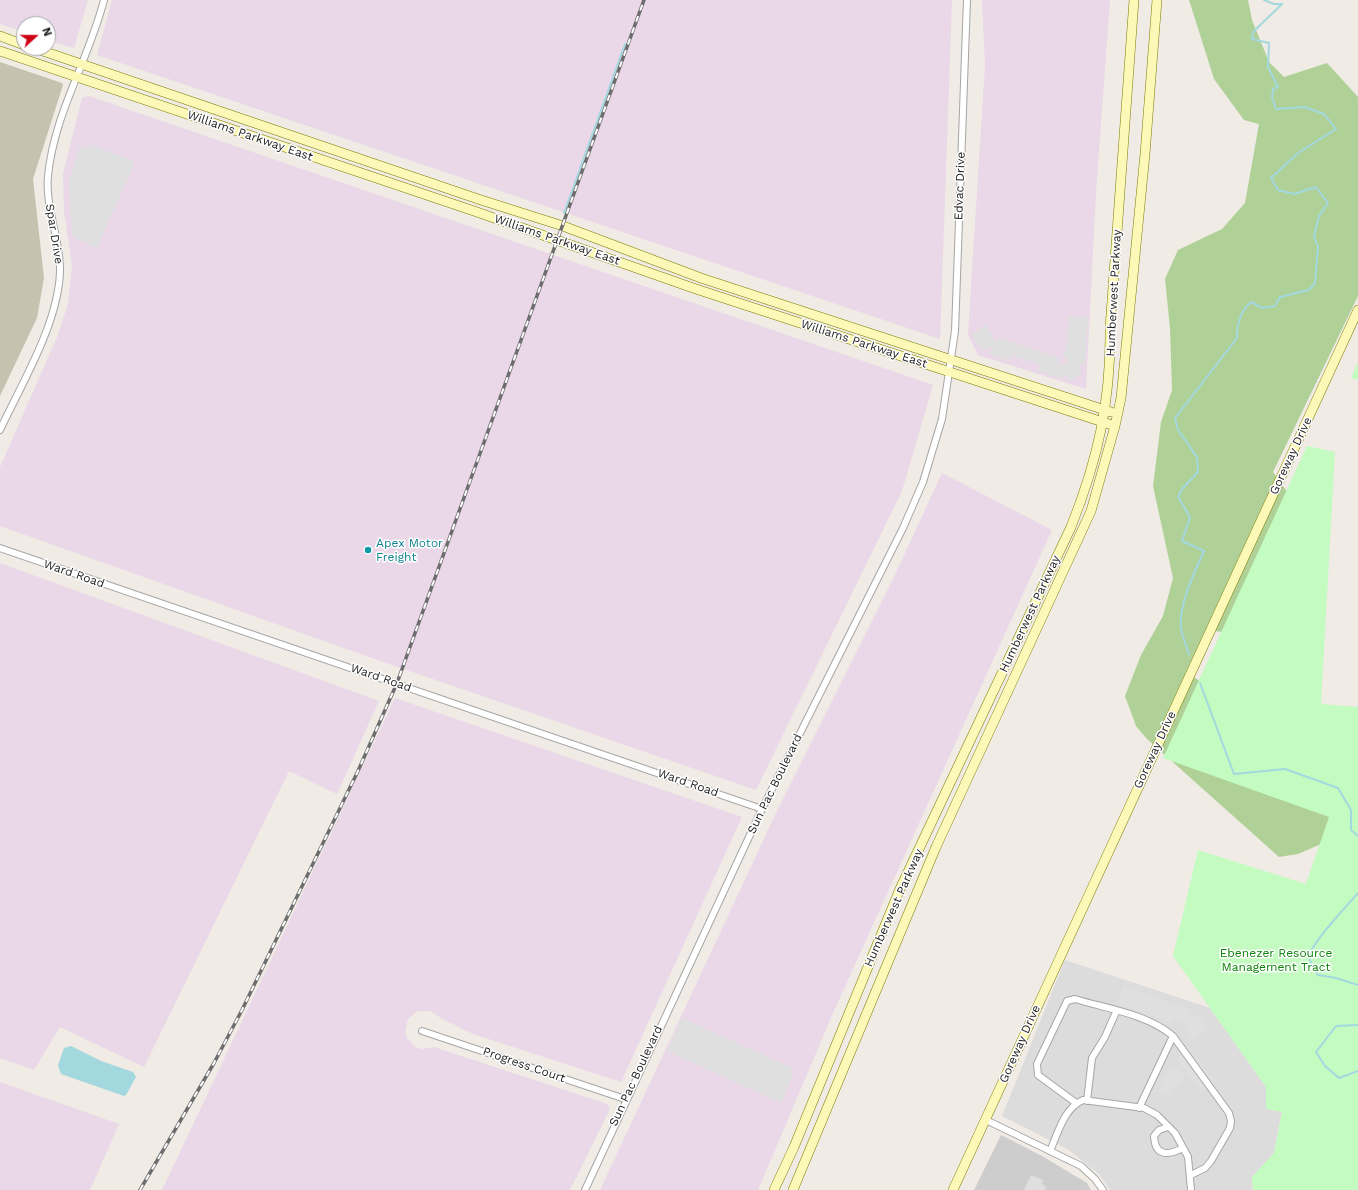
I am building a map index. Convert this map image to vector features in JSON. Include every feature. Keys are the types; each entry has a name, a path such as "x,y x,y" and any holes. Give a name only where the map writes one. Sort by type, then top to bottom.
{"main road":[{"name":"Humberwest Parkway","path":"774,1190 794,1147 900,889 1071,527 1090,473 1105,410 1111,366 1110,328 1134,0"},
{"name":"Humberwest Parkway","path":"793,1190 936,847 1091,511 1118,414 1138,230 1157,0"},
{"path":"0,36 16,42"},
{"name":"Williams Parkway East","path":"0,51 466,209 696,289 1115,426"},
{"name":"Williams Parkway East","path":"56,55 481,200 563,226 701,278 1118,414"},
{"name":"Goreway Drive","path":"953,1190 1045,987 1358,310"}],"street":[{"name":"Spar Drive","path":"0,430 52,317 58,292 60,271 48,203 48,176 59,126 76,77 93,36 104,0"},
{"name":"Edvac Drive","path":"949,372 955,331 968,0"},
{"name":"Sun Pac Boulevard","path":"585,1190 625,1100 762,809 903,528 923,482 934,450 942,420 949,372"},
{"name":"Ward Road","path":"0,548 762,809"},
{"path":"1076,1103 1038,1075 1037,1064 1067,1001 1075,999 1116,1012 1135,1016 1162,1027 1173,1036 1228,1113 1232,1121 1230,1128 1209,1165 1191,1176"},
{"path":"1087,1101 1092,1058 1105,1037 1116,1012"},
{"name":"Progress Court","path":"422,1031 625,1100"},
{"path":"1140,1108 1173,1036"},
{"path":"1050,1151 1067,1114 1076,1103 1083,1100 1140,1108 1157,1115 1175,1133 1188,1157 1191,1176 1191,1190"},
{"path":"986,1120 1081,1166 1104,1190"},
{"path":"1168,1126 1159,1130 1154,1136 1154,1146 1158,1151 1165,1153 1183,1148"}],"shaded area":[{"path":"0,0 88,0 74,48 56,42 56,16 16,16 16,29 0,24"},
{"path":"112,0 952,0 940,339 97,55"},
{"path":"982,0 1110,0 1096,192 1086,389 978,355 968,335 985,65"},
{"path":"0,62 62,83 63,85 33,179 44,278 37,318 0,396"},
{"path":"89,96 933,385 902,491 756,790 389,664 0,526 0,467 58,335 68,303 72,265 64,212 63,173 82,98"},
{"path":"90,144 135,162 97,248 72,237 69,181 80,146 88,149"},
{"path":"1069,316 1088,317 1085,365 1078,364 1082,373 1070,381 1064,373 1063,379 1038,371 1039,364 1011,356 1009,361 990,354 992,348 991,346 982,351 971,334 986,325 996,342 999,338 1059,358 1058,363 1064,364 1068,360 1063,356 1067,343"},
{"path":"942,473 1052,530 833,1013 758,1190 600,1190 776,813 893,579"},
{"path":"0,563 379,701 337,794 289,771 144,1067 60,1027 34,1070 0,1058"},
{"path":"395,698 742,817 621,1082 473,1034 430,1011 418,1011 408,1019 405,1032 407,1038 415,1047 422,1049 434,1047 607,1104 610,1109 570,1190 162,1190"},
{"path":"1065,960 1210,1008 1266,1087 1266,1109 1282,1111 1274,1153 1252,1177 1253,1190 1110,1190 1100,1175 1069,1150 1002,1116"},
{"path":"1123,986 1192,1011 1190,1014 1192,1017 1198,1014 1208,1029 1192,1040 1183,1026 1188,1024 1174,1019 1172,1024 1118,1004"},
{"path":"682,1018 793,1068 791,1073 794,1074 781,1103 667,1051"},
{"path":"1188,1046 1226,1099 1218,1105 1206,1088 1201,1092 1177,1058 1182,1055 1181,1052"},
{"path":"1169,1066 1186,1074 1179,1087 1174,1085 1168,1096 1158,1091"},
{"path":"0,1082 119,1124 90,1190 0,1190"},
{"path":"1001,1135 1042,1156 1087,1183 1091,1190 974,1190"},
{"path":"1031,1175 1043,1180 1042,1184 1046,1187 1045,1190 1024,1190"}],"green space":[{"path":"1189,0 1248,0 1252,20 1269,62 1284,77 1327,63 1358,97 1358,296 1273,472 1304,515 1303,640 1213,631 1190,674 1334,781 1328,841 1298,854 1279,857 1147,739 1136,726 1125,696 1141,655 1163,616 1173,578 1153,486 1161,422 1172,390 1170,328 1165,279 1178,250 1222,229 1245,203 1259,124 1244,120 1214,79"},
{"path":"1358,362 1358,380 1351,378"},
{"name":"Ebenezer Resource Management Tract","path":"1307,446 1335,452 1321,704 1358,707 1358,1190 1253,1190 1252,1177 1274,1153 1282,1112 1266,1109 1266,1087 1173,956 1198,850 1306,884 1329,817 1163,758"}],"water":[{"path":"71,1046 101,1061 133,1072 136,1077 126,1095 124,1096 61,1074 58,1065 64,1048"}],"waterway":[{"path":"1189,654 1182,631 1182,608 1187,591 1204,551 1182,541 1190,517 1178,497 1182,489 1198,472 1197,457 1178,430 1175,418 1237,338 1240,318 1244,310 1251,302 1262,308 1275,306 1280,297 1309,290 1315,283 1318,247 1314,236 1319,216 1328,203 1316,187 1294,194 1278,190 1271,178 1298,153 1336,129 1324,114 1304,107 1276,109 1272,98 1273,89 1278,87 1268,67 1269,43 1252,39 1253,32 1282,4 1274,4 1264,0"},
{"path":"564,213 625,44"},
{"path":"1200,683 1234,774 1285,769 1338,788 1351,810 1351,830 1358,836"},
{"path":"1358,893 1317,942 1310,955 1310,961 1318,975 1336,978 1358,985"},
{"path":"1358,1025 1336,1026 1316,1052 1325,1066 1339,1078 1358,1071"}],"railway":[{"path":"140,1190 214,1063 242,1010 358,771 397,683 644,0"}],"place":[{"name":"Apex Motor Freight","path":"368,550"}]}
